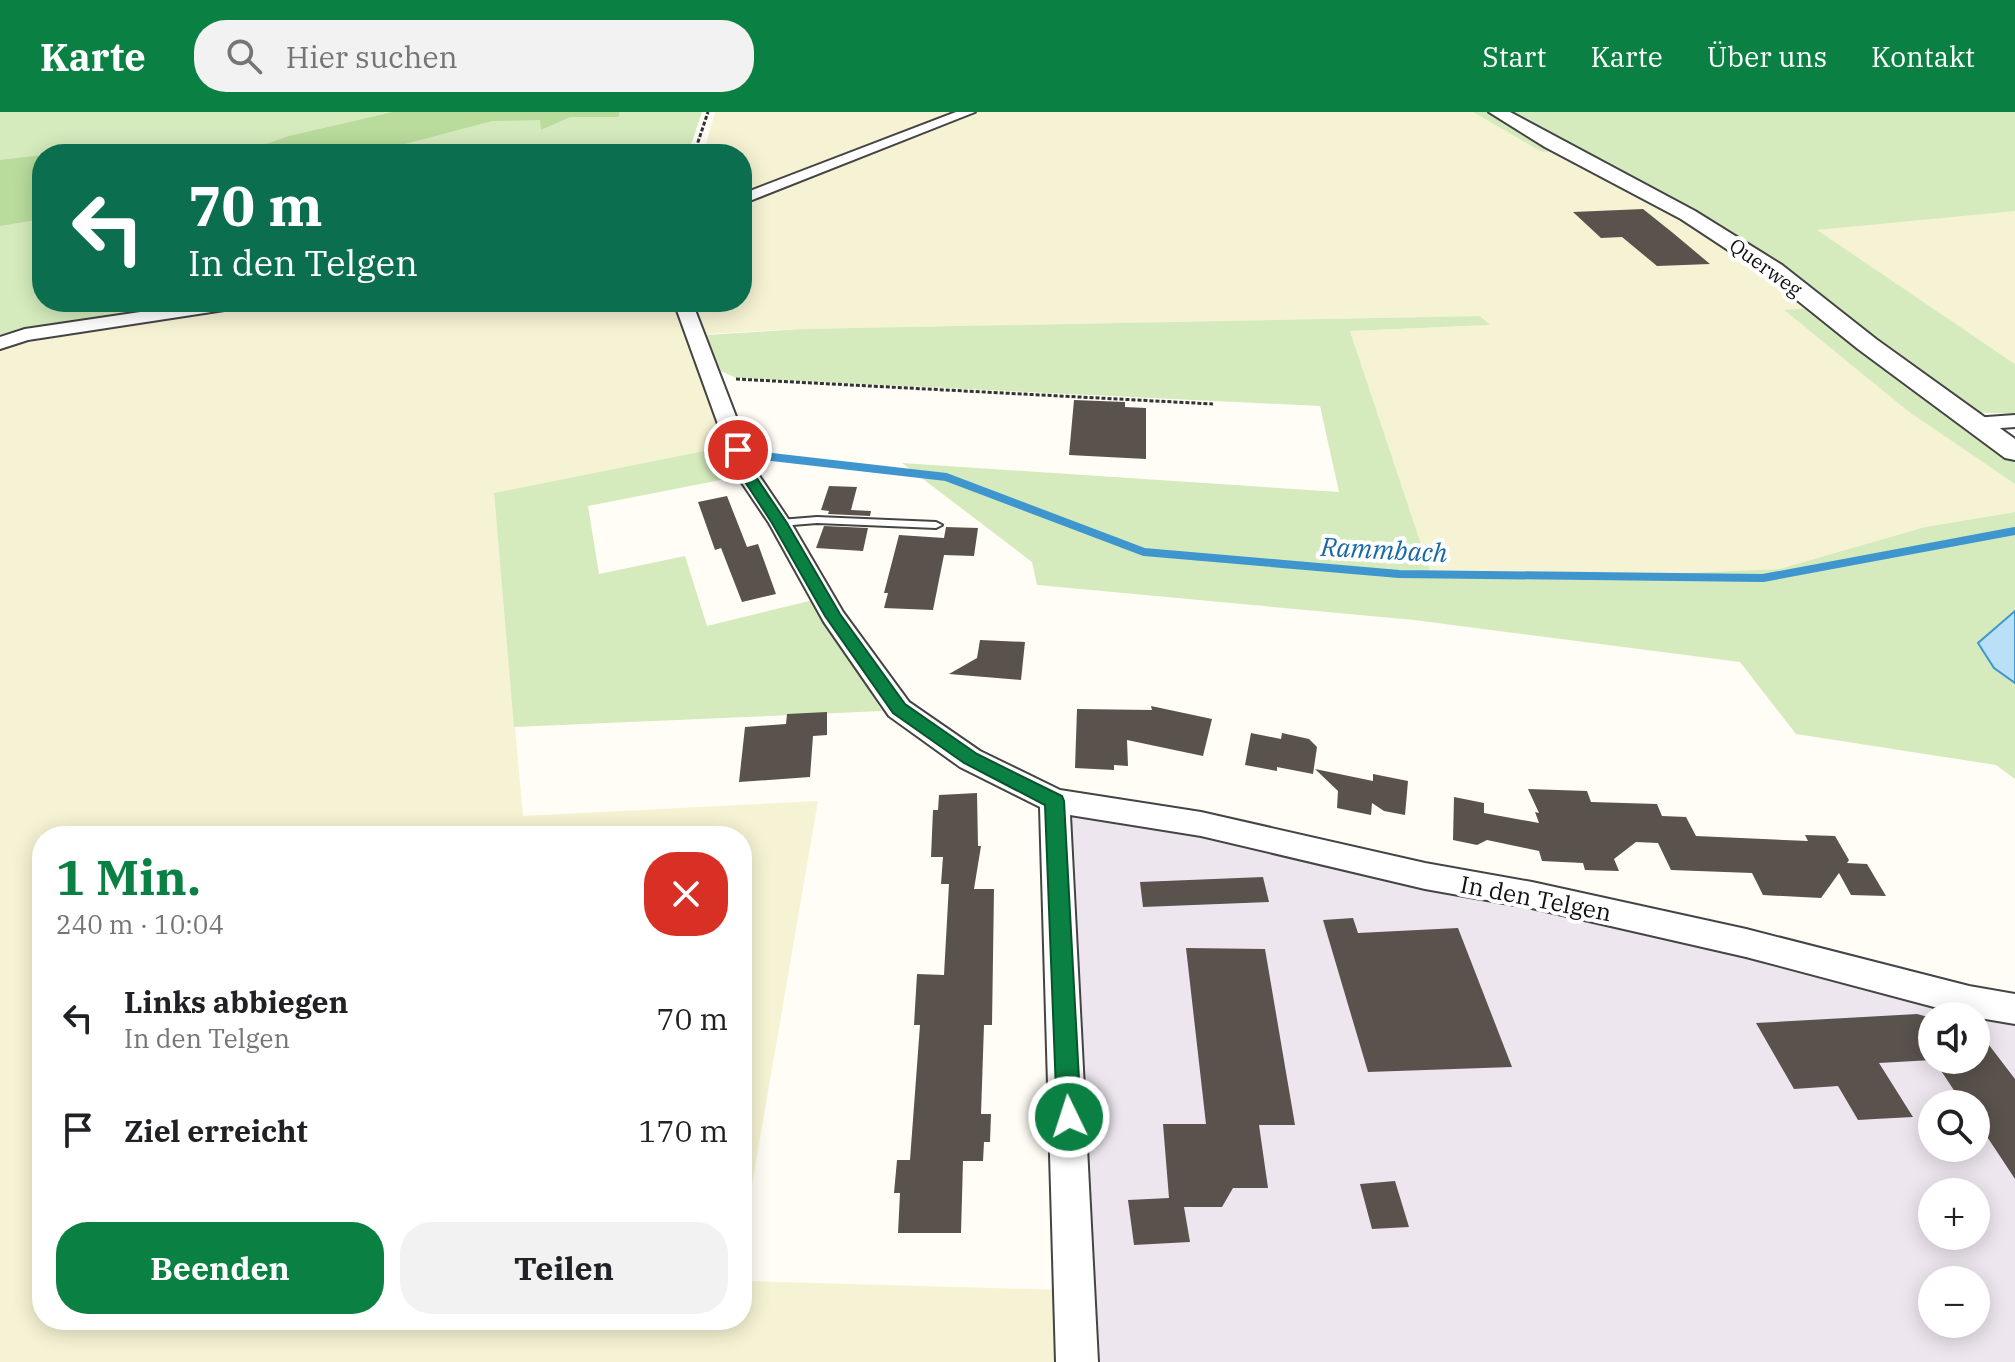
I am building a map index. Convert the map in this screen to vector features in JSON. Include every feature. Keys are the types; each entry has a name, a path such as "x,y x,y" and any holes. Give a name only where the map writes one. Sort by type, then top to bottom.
{"street":[{"path":"752,195 968,112"},
{"name":"Querweg","path":"1498,112 1688,215 1774,270 1973,424 2015,452"},
{"path":"0,343 25,335 178,312"},
{"name":"In den Telgen","path":"687,312 747,474 780,523 833,616 899,709 970,759 1055,801 1201,824 1425,876 1532,895 1746,943 1969,1001 2015,1009"},
{"path":"1973,424 2015,421"},
{"path":"1055,801 1077,1362"}],"lane":[{"path":"780,523 817,520 936,525"}],"path":[{"path":"697,144 708,112"},
{"path":"711,378 1213,404"}],"shaded area":[{"path":"715,112 961,112 752,191 752,144 706,144"},
{"path":"972,112 1473,112 1688,220 1766,271 1812,308 1785,311 1909,412 2015,484 2015,512 1925,527 1779,569 1613,576 1430,571 1350,331 1489,325 1480,316 803,329 705,334 696,312 752,312 752,198"},
{"path":"2015,211 2015,364 1816,230 1982,212"},
{"path":"205,312 678,312 724,447 494,494 523,816 818,801 752,1185 752,826 32,826 32,1330 752,1330 752,1281 1066,1290 1065,1362 0,1362 0,349 36,337"},
{"path":"1055,801 1983,1002 1918,1002 1918,1074 1990,1074 1990,1004 2015,1009 2015,1362 1077,1362"}],"green space":[{"path":"0,112 702,112 691,144 32,144 32,312 167,312 0,336"},
{"path":"393,112 619,112 619,117 570,117 541,130 540,120 492,121 405,144 266,144"},
{"path":"1473,112 1489,112 1555,151 1542,152"},
{"path":"1509,112 2015,112 2015,211 1817,230 2015,364 2015,414 1969,412 1813,292"},
{"path":"32,156 32,221 0,226 0,160"},
{"path":"1813,308 1966,429 2015,461 2015,484 1909,412 1784,310"},
{"path":"1480,316 1490,325 1350,331 1430,571 1613,576 1779,569 1925,527 2015,512 2015,779 1996,765 1796,734 1740,662 1414,620 1037,585 1032,562 902,463 1339,492 1320,406 736,378 721,371 705,335 803,329"},
{"path":"724,447 736,477 588,506 599,574 685,556 707,626 813,600 882,711 514,727 494,493"}],"water":[{"path":"2015,611 2015,683 1994,668 1978,643"}],"building":[{"path":"1643,209 1710,264 1657,266 1622,237 1601,238 1573,212"},
{"path":"1074,400 1125,402 1125,407 1146,408 1146,459 1069,455"},
{"path":"829,486 857,487 851,510 871,511 870,516 828,514 829,511 821,510"},
{"path":"727,496 747,547 758,544 776,594 742,602 721,548 715,550 698,502"},
{"path":"824,526 868,528 863,551 816,548"},
{"path":"946,527 978,528 974,556 944,555 933,610 884,608 888,593 884,593 899,535 944,538"},
{"path":"980,640 1025,642 1021,680 949,674 977,658"},
{"path":"1151,706 1212,719 1203,756 1127,740 1128,766 1114,765 1114,770 1075,768 1077,709 1152,710"},
{"path":"827,712 827,735 813,736 810,777 739,782 745,727 786,724 787,714"},
{"path":"1251,733 1281,739 1282,733 1309,739 1317,747 1313,774 1245,765"},
{"path":"1315,769 1373,781 1373,774 1408,781 1405,815 1384,811 1372,803 1371,815 1337,808 1338,791"},
{"path":"1528,789 1587,791 1591,802 1657,804 1662,816 1686,817 1696,836 1808,841 1805,835 1835,836 1849,860 1847,863 1867,864 1886,896 1851,895 1839,873 1821,898 1763,895 1752,873 1671,870 1658,843 1636,842 1614,859 1619,871 1585,870 1583,863 1542,861 1539,851 1487,840 1477,845 1453,840 1454,797 1484,803 1484,813 1539,823 1535,812 1539,813"},
{"path":"977,793 978,846 981,846 974,889 994,889 992,1025 984,1025 981,1114 991,1114 990,1142 984,1142 983,1161 963,1161 961,1233 898,1233 900,1193 894,1193 897,1160 910,1160 920,1025 914,1025 917,974 944,975 949,884 941,884 943,857 931,857 933,810 938,810 939,795"},
{"path":"1263,877 1269,902 1143,907 1140,882"},
{"path":"1353,918 1358,933 1458,928 1512,1067 1368,1072 1323,920"},
{"path":"1186,948 1265,949 1295,1125 1259,1125 1268,1188 1233,1188 1222,1207 1184,1207 1190,1242 1134,1245 1128,1200 1169,1198 1163,1124 1206,1124"},
{"path":"1918,1014 1918,1061 1879,1063 1913,1117 1858,1120 1838,1086 1794,1089 1756,1023"},
{"path":"1990,1046 2015,1079 2015,1179 1990,1141 1990,1090 1954,1090 1943,1074 1990,1074"},
{"path":"1395,1181 1409,1227 1372,1229 1360,1184"}],"waterway":[{"name":"Rammbach","path":"763,456 946,477 1144,552 1399,574 1763,578 2015,531"}],"route":[{"path":"738,450 747,474 780,523 833,616 899,709 970,759 1055,801 1069,1117"}]}
